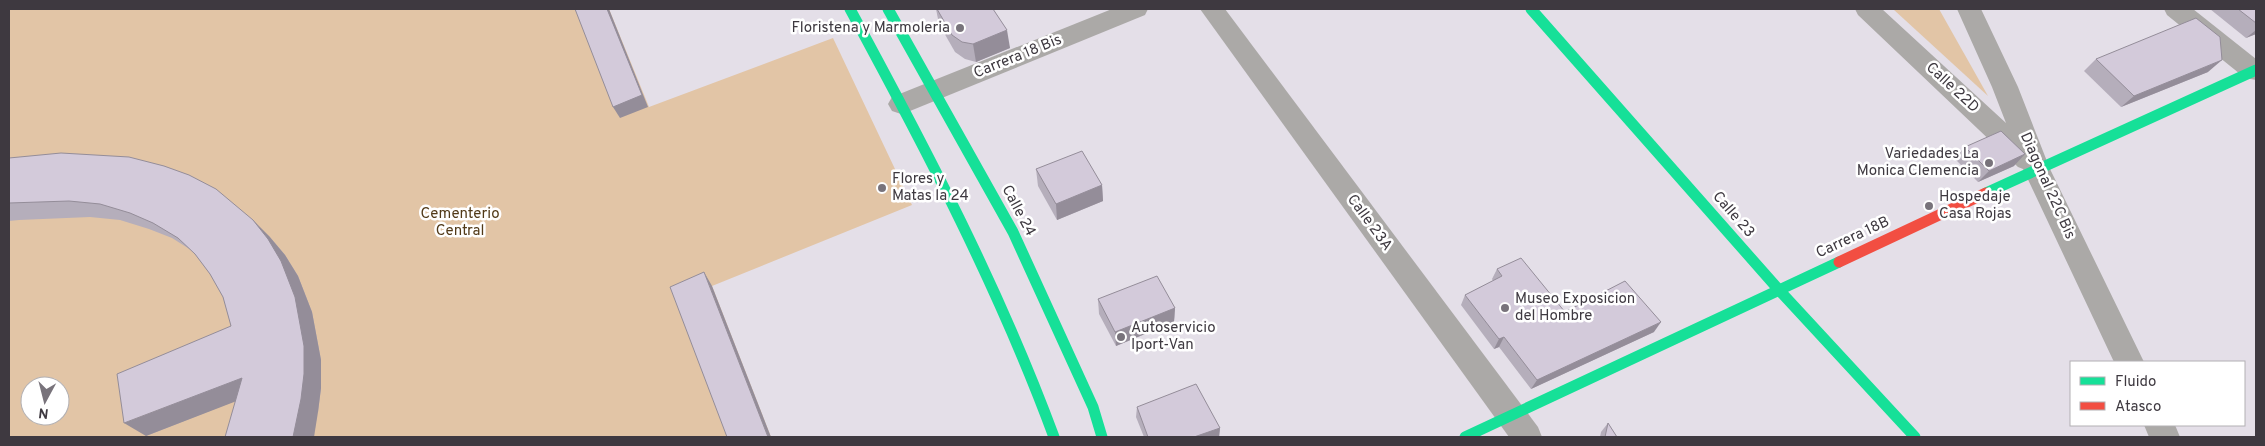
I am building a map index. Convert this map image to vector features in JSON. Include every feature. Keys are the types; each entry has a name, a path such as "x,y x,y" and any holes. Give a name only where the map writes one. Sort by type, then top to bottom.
{"street":[{"path":"850,9 977,247 1009,315 1054,437"},
{"name":"Calle 24","path":"888,9 1013,232 1093,407 1102,437"},
{"name":"Carrera 18 Bis","path":"901,104 935,92 1136,9"},
{"name":"Calle 23A","path":"1212,9 1527,437"},
{"name":"Calle 23","path":"1531,9 1779,290 1915,437"},
{"name":"Calle 22D","path":"1867,9 2037,168"},
{"name":"Diagonal 22C Bis","path":"1969,9 2006,87 2037,168 2129,361"},
{"path":"2176,9 2255,71"},
{"name":"Carrera 18B","path":"1465,437 2037,168 2255,71"}],"green space":[{"name":"Cementerio Central","path":"9,9 609,9 649,107 833,38 912,205 712,286 771,437 9,437"},
{"path":"1893,9 1939,9 1988,96"}],"building":[{"path":"575,9 607,9 642,95 613,107"},
{"path":"937,9 993,9 1007,30 973,44 962,42 952,35"},
{"path":"2238,9 2256,9 2256,23"},
{"path":"2196,18 2220,37 2222,60 2134,96 2096,59"},
{"path":"2001,131 2025,154 1989,171 1965,147"},
{"path":"1082,151 1102,185 1056,204 1036,169"},
{"path":"61,153 129,157 164,166 189,175 216,189 253,220 268,239 281,261 295,297 304,346 304,374 293,437 225,437 242,378 124,423 117,374 231,326 223,297 210,274 195,254 178,238 153,223 130,213 100,204 69,201 9,203 9,158"},
{"path":"1521,258 1565,312 1625,281 1661,322 1537,380 1504,337 1499,339 1465,295 1502,276 1497,269"},
{"path":"704,272 768,437 727,437 670,287"},
{"path":"1157,276 1175,308 1115,332 1098,299"},
{"path":"1196,384 1220,428 1194,437 1148,437 1137,407"},
{"path":"1608,423 1617,437 1605,437"}],"traffic: fast":[{"path":"850,9 961,219 1011,326 1054,437"},
{"path":"888,9 1013,232 1093,407 1102,437"},
{"path":"1531,9 1779,290 1915,437"},
{"path":"1986,193 2256,70"},
{"path":"1465,437 1839,262"}],"traffic: jam":[{"path":"1839,262 1986,193"}],"place":[{"name":"Floristena y Marmoleria","path":"960,28"},
{"name":"Variedades La Monica Clemencia","path":"1989,163"},
{"name":"Flores y Matas la 24","path":"882,188"},
{"name":"Hospedaje Casa Rojas","path":"1929,206"},
{"name":"Museo Exposicion del Hombre","path":"1505,308"},
{"name":"Autoservicio Iport-Van","path":"1121,337"}]}
